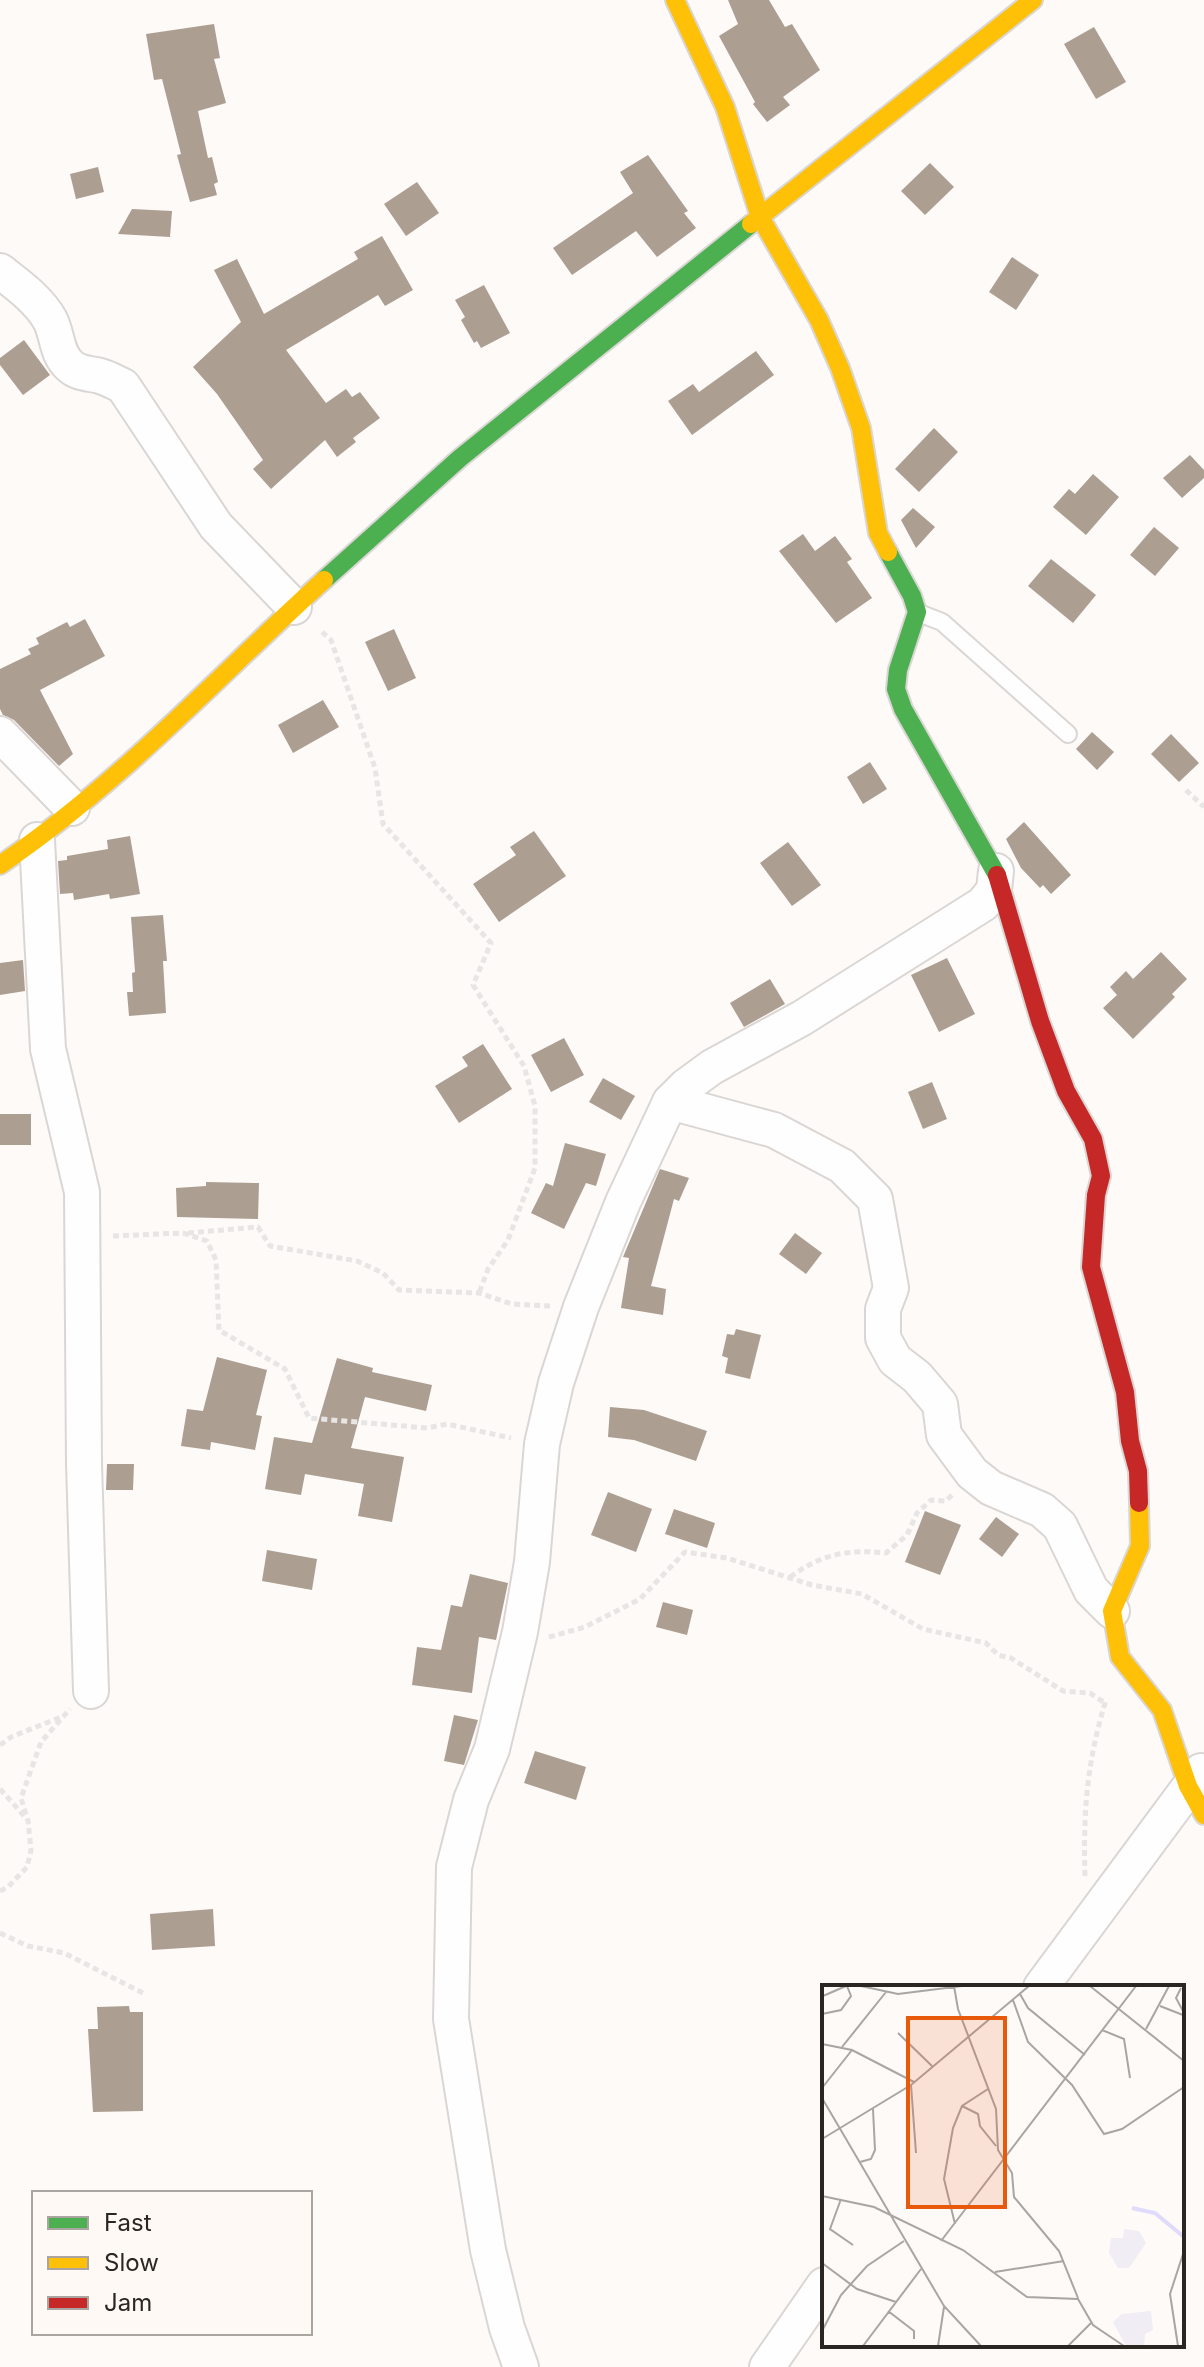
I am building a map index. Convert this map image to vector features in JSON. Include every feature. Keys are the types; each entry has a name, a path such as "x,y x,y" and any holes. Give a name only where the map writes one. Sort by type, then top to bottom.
{"street":[{"path":"675,0 725,107 760,217 819,320 840,368 861,428 878,533 912,596 917,612 898,670 896,689 903,709 996,871 1040,1021 1066,1091 1093,1139 1101,1176 1096,1195 1091,1267 1125,1392 1130,1441 1138,1471 1140,1515 1140,1546 1112,1611 1120,1657 1162,1710 1199,1790 1043,1985"},
{"path":"0,865 37,840 194,705 294,607 460,458 566,370 1033,0"},
{"path":"0,271 25,291 48,316 57,333 59,351 68,365 83,374 101,376 123,386 216,526 294,607"},
{"path":"0,734 72,808"},
{"path":"37,840 48,1049 82,1192 84,1464 91,1691"},
{"path":"521,2367 507,2328 488,2250 451,2019 454,1867 471,1800 492,1749 520,1632 532,1562 542,1444 556,1383 581,1307 623,1202 670,1102 712,1067 802,1018 983,904 994,890 996,871"},
{"path":"670,1102 774,1130 842,1166 875,1199 891,1288 883,1309 883,1338 895,1360 917,1377 940,1404 944,1435 972,1473 991,1488 1042,1510 1060,1526 1091,1590 1112,1611"},
{"path":"767,2367 822,2288"}],"lane":[{"path":"917,612 942,622 1068,734"}],"path":[{"path":"294,607 331,640 375,768 383,824 491,943 473,985 524,1066 535,1106 535,1168 508,1240 488,1269 479,1293"},
{"path":"1186,790 1204,807"},
{"path":"84,1239 258,1227 270,1246 357,1261 383,1273 399,1290 479,1293 512,1304 581,1307"},
{"path":"183,1233 207,1241 216,1260 219,1330 285,1369 309,1418 427,1428 447,1424 542,1444"},
{"path":"789,1577 814,1560 857,1550 886,1553 907,1535 917,1513 931,1500 946,1501 972,1473"},
{"path":"520,1632 543,1639 585,1627 640,1599 685,1552 727,1558 812,1585 862,1594 923,1629 986,1643 998,1655 1011,1658 1063,1691 1090,1693 1105,1703"},
{"path":"1097,1915 1085,1879 1086,1788 1105,1703 1120,1657"},
{"path":"0,1891 27,1867 31,1850 28,1821 21,1798 41,1742 61,1717 91,1691"},
{"path":"0,1745 11,1737 61,1717"},
{"path":"0,1789 28,1821"},
{"path":"0,1933 28,1946 64,1953 145,1994"}],"building":[{"path":"728,0 769,0 785,27 792,24 820,70 783,97 790,105 767,122 753,104 755,102 719,36 738,24"},
{"path":"214,24 220,58 214,59 226,103 198,111 208,158 212,157 218,182 214,184 217,195 190,202 162,79 154,80 146,34"},
{"path":"1094,27 1126,82 1096,99 1064,44"},
{"path":"648,155 688,211 684,213 696,228 657,257 636,231 572,275 553,248 633,193 620,172"},
{"path":"930,163 954,187 925,215 901,191"},
{"path":"98,167 104,192 76,199 70,174"},
{"path":"417,182 439,213 406,236 384,204"},
{"path":"132,209 172,211 170,237 118,234"},
{"path":"382,236 413,290 385,306 378,295 286,350 326,403 346,389 352,397 360,392 380,418 353,438 356,442 337,457 325,440 271,489 253,469 263,460 217,394 193,367 241,322 214,270 237,259 264,314 358,259 354,252"},
{"path":"1012,257 1039,275 1016,310 989,292"},
{"path":"484,285 510,333 481,348 477,341 474,343 461,320 465,317 455,300"},
{"path":"24,340 50,375 23,395 0,365 0,358"},
{"path":"756,351 774,375 692,435 668,401 693,384 699,392"},
{"path":"934,428 958,452 919,492 895,469"},
{"path":"1190,455 1204,470 1204,478 1182,498 1163,478"},
{"path":"1093,474 1119,497 1086,535 1053,507 1069,489 1075,494"},
{"path":"913,508 935,527 916,548 901,520"},
{"path":"1154,527 1179,548 1155,576 1130,555"},
{"path":"803,534 815,551 835,536 852,559 847,562 872,598 836,623 779,551"},
{"path":"1051,559 1096,595 1073,623 1028,586"},
{"path":"85,619 105,656 40,690 73,754 59,766 14,720 3,715 0,709 0,669 31,654 28,649 39,644 36,638 67,622 70,627"},
{"path":"394,629 416,678 388,691 365,642"},
{"path":"323,700 339,727 293,753 278,725"},
{"path":"1092,732 1114,752 1097,770 1076,749"},
{"path":"1171,734 1199,763 1179,782 1151,754"},
{"path":"870,762 887,789 863,804 847,777"},
{"path":"1024,822 1071,875 1051,894 1043,885 1040,888 1021,868 1006,839"},
{"path":"534,831 566,876 499,922 473,884 516,855 510,847"},
{"path":"130,836 140,894 110,899 109,894 74,900 73,893 60,894 58,861 67,860 67,856 108,849 107,840"},
{"path":"788,842 821,885 792,906 760,863"},
{"path":"163,915 167,961 163,961 166,1013 129,1016 127,992 133,992 132,973 135,972 131,917"},
{"path":"1161,952 1187,979 1172,994 1175,997 1133,1039 1103,1008 1117,995 1110,987 1126,971 1133,979"},
{"path":"947,958 975,1014 939,1032 911,975"},
{"path":"23,960 25,991 0,995 0,963"},
{"path":"770,979 785,1004 744,1027 730,1003"},
{"path":"564,1038 584,1075 551,1092 531,1055"},
{"path":"483,1044 512,1089 459,1123 435,1086 468,1066 462,1057"},
{"path":"603,1078 635,1096 621,1120 589,1102"},
{"path":"932,1082 947,1119 923,1129 908,1092"},
{"path":"0,1114 31,1114 31,1145 0,1145"},
{"path":"565,1143 606,1154 596,1186 586,1183 564,1229 531,1213 546,1183 553,1186"},
{"path":"660,1169 689,1178 679,1201 674,1199 651,1286 666,1289 663,1315 621,1308 629,1258 623,1257"},
{"path":"206,1182 259,1183 258,1219 177,1217 176,1188 206,1186"},
{"path":"795,1233 822,1253 806,1274 779,1254"},
{"path":"736,1329 761,1335 750,1379 725,1373 728,1358 722,1356 727,1334 734,1335"},
{"path":"217,1357 267,1370 256,1415 262,1416 255,1450 211,1442 210,1450 181,1446 187,1409 203,1411"},
{"path":"337,1358 373,1368 372,1372 432,1385 426,1411 365,1397 351,1448 404,1457 392,1522 358,1516 364,1484 305,1474 301,1495 265,1489 274,1437 312,1443"},
{"path":"610,1407 644,1410 707,1431 696,1461 634,1440 608,1437"},
{"path":"107,1464 134,1464 133,1490 106,1490"},
{"path":"608,1492 652,1509 636,1552 591,1535"},
{"path":"674,1509 715,1523 707,1548 665,1534"},
{"path":"925,1511 961,1525 940,1575 905,1562"},
{"path":"996,1517 1019,1534 1002,1557 979,1539"},
{"path":"267,1550 317,1559 312,1590 262,1581"},
{"path":"470,1574 508,1583 496,1640 479,1637 472,1693 412,1685 417,1647 441,1650 451,1605 462,1607"},
{"path":"663,1602 693,1610 687,1635 656,1627"},
{"path":"454,1715 478,1720 464,1765 444,1761"},
{"path":"535,1751 586,1767 576,1800 524,1783"},
{"path":"213,1909 215,1946 152,1950 150,1914"},
{"path":"129,2006 130,2012 143,2012 143,2111 93,2112 88,2029 98,2029 97,2007"}],"traffic: fast":[{"path":"324,580 460,458 751,224"},
{"path":"888,552 912,596 917,612 898,670 896,689 903,709 997,875"}],"traffic: slow":[{"path":"675,0 725,107 760,217 819,320 840,368 861,428 878,533 888,552"},
{"path":"751,224 1033,0"},
{"path":"0,865 127,765 324,580"},
{"path":"1139,1503 1140,1546 1112,1611 1120,1657 1162,1710 1188,1786 1204,1815"}],"traffic: jam":[{"path":"997,875 1040,1021 1066,1091 1093,1139 1101,1176 1096,1195 1091,1267 1125,1392 1130,1441 1138,1471 1139,1503"}]}
